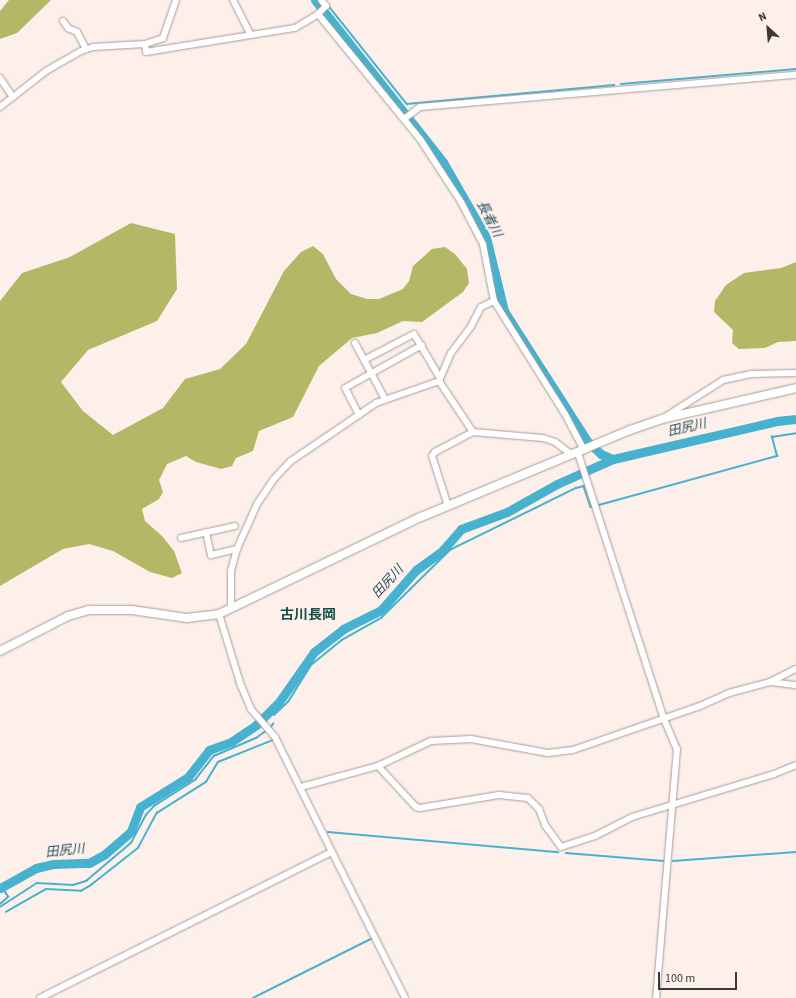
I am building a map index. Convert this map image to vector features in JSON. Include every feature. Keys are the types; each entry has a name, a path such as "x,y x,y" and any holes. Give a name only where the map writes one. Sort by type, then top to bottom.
{"street":[{"path":"0,107 46,71 86,49 145,44 163,38 176,0"},
{"path":"233,0 252,35"},
{"path":"321,0 322,12 406,117 446,175 480,238 486,254 494,301 565,414 583,450 583,466 587,479 664,719 677,749 656,998"},
{"path":"145,44 146,52 299,27 322,12"},
{"path":"63,21 68,28 77,32 86,49"},
{"path":"406,117 420,107 796,75"},
{"path":"0,78 13,97"},
{"path":"231,609 231,571 237,549 257,504 273,480 291,461 385,399 440,380 453,349 471,326 482,307 494,301"},
{"path":"364,360 411,334 417,336 440,380 473,432"},
{"path":"355,343 385,399"},
{"path":"359,415 344,388 422,345"},
{"path":"662,420 682,404 723,380 751,374 796,373"},
{"path":"0,651 68,616 89,610 132,610 187,618 219,614 394,529 583,450 662,420 796,388"},
{"path":"448,506 432,456 435,452 473,432 542,438 583,450"},
{"path":"181,538 236,526"},
{"path":"206,532 210,555 237,549"},
{"path":"219,614 241,686 256,716 274,737 301,787 405,998"},
{"path":"301,787 378,766 420,744 463,739 548,753 560,752 664,719 729,692 770,682 796,669"},
{"path":"770,682 796,685"},
{"path":"378,766 416,807 420,808 499,794 528,798 539,809 545,825 561,847 595,836 632,818 673,804 774,774 796,765"},
{"path":"40,998 332,852"}],"green space":[{"path":"9,0 51,0 17,33 0,39 0,11"},
{"path":"131,223 175,234 177,289 157,321 88,350 61,382 83,411 113,435 163,408 185,379 220,369 246,344 284,271 301,252 313,246 323,254 336,279 351,294 367,299 379,299 403,289 409,281 413,266 432,249 445,247 455,254 467,269 469,283 463,292 422,322 403,321 377,333 352,338 319,366 293,417 259,431 253,451 236,458 232,466 221,469 196,462 186,456 167,464 159,480 163,492 159,499 142,509 145,521 162,536 174,551 182,573 172,578 150,572 113,551 89,544 63,549 0,586 0,301 22,273 70,257"},
{"path":"796,262 796,341 778,342 765,348 739,349 732,343 733,330 714,312 715,301 726,285 744,273 781,268"}],"waterway":[{"name":"長者川","path":"315,0 443,162 486,237 504,311 587,441 601,454 613,459"},
{"path":"328,5 407,104 614,85"},
{"path":"621,84 796,69"},
{"name":"田尻川","path":"0,888 36,868 53,864 89,863 105,854 131,831 140,807 188,777 209,750 231,742 256,725 279,702 314,652 343,629 381,610 416,570 442,551 461,529 507,512 557,484 613,459 777,421 796,419"},
{"path":"599,505 777,456 772,437 796,433"},
{"path":"274,715 288,702 311,665 342,640 381,618 450,550 576,488 584,486 591,507 594,507"},
{"path":"0,907 37,883 73,885 86,881 131,843 146,815 154,806 195,780 214,756 256,738 266,731"},
{"path":"6,912 46,889 81,891 91,885 138,848 157,813 206,782 218,762 273,740"},
{"path":"328,832 558,852"},
{"path":"673,861 796,852"},
{"path":"566,853 664,861"},
{"path":"0,904 8,897 2,887"},
{"path":"253,998 373,938"}],"district":[{"name":"古川長岡","path":"308,615"}]}
